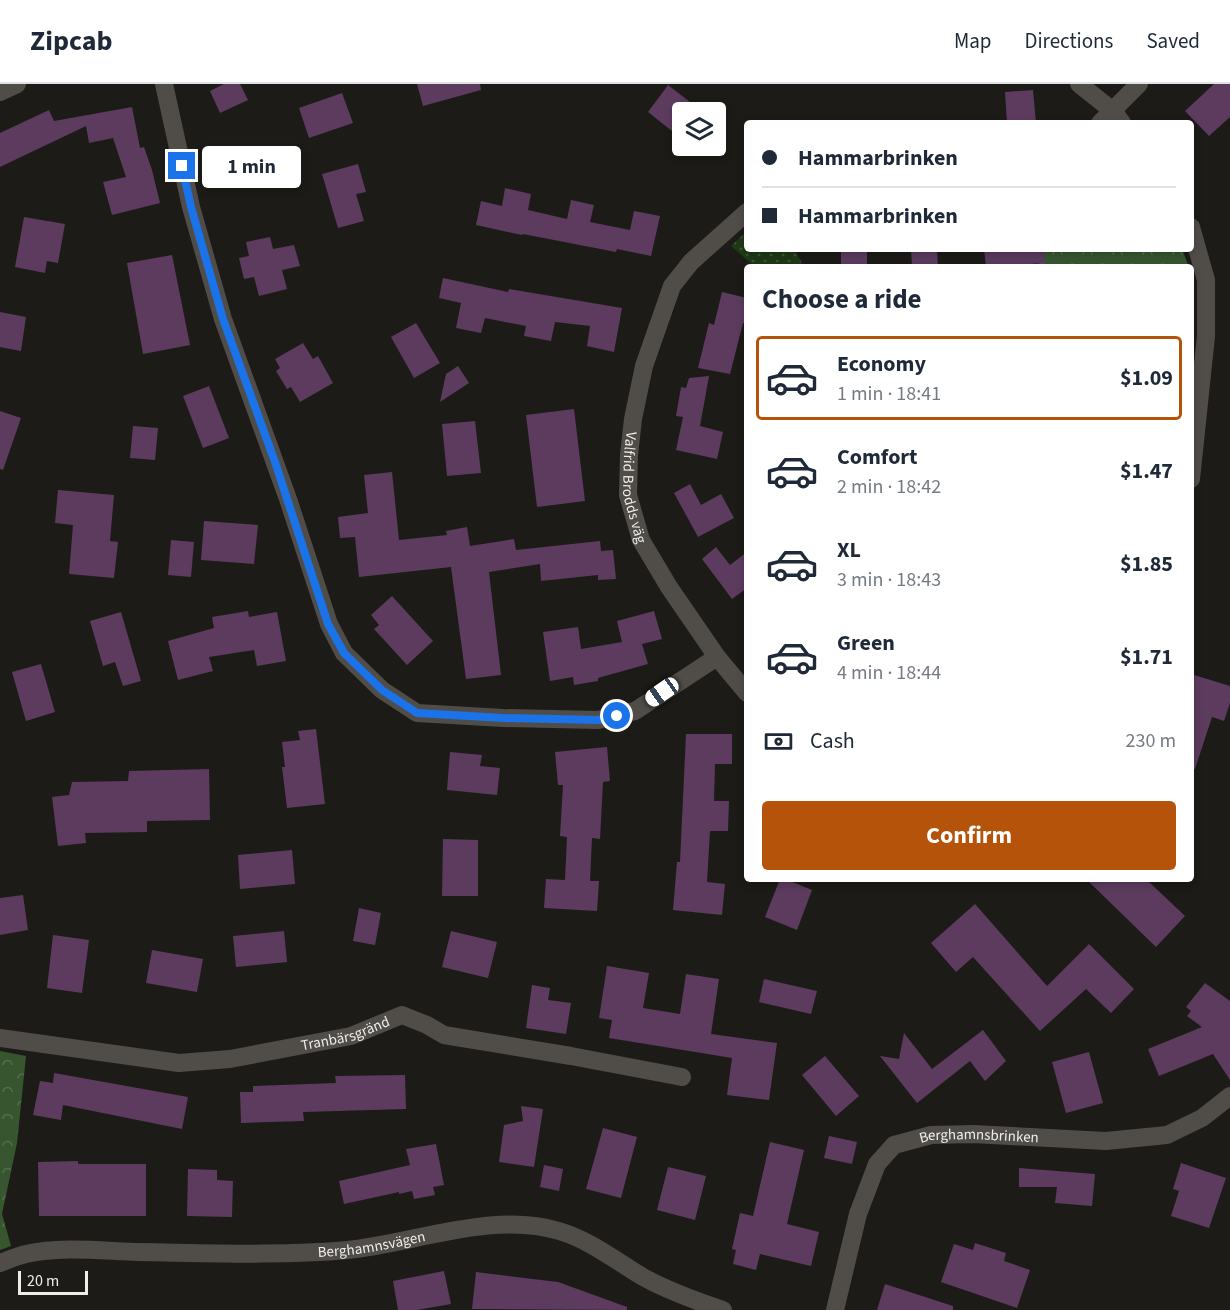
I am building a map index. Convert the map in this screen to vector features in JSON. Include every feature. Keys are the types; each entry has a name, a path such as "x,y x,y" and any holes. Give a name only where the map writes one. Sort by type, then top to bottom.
{"street":[{"path":"0,92 17,84"},
{"path":"164,84 191,207 223,319 277,467 328,624 344,653 382,690 417,713 598,720 636,711 717,657"},
{"path":"1079,84 1112,119 1139,84"},
{"name":"Valfrid Brodds väg","path":"744,215 691,262 672,286 644,366 633,419 628,495 641,540 669,587 717,657 744,689"},
{"path":"1194,238 1206,280 1206,336 1194,450"},
{"name":"Tranbärsgränd","path":"0,1038 179,1063 230,1059 351,1036 402,1015 444,1035 682,1077"},
{"name":"Berghamnsbrinken","path":"835,1310 858,1214 877,1164 894,1145 931,1135 973,1134 1106,1141 1167,1135 1202,1118 1230,1096"},
{"name":"Berghamnsvägen","path":"0,1263 26,1254 60,1250 263,1254 314,1252 351,1249 488,1225 514,1225 559,1231 594,1247 645,1278 698,1302 723,1310"}],"green space":[{"path":"744,234 744,252 796,252 802,264 752,264 731,246"},
{"path":"1036,252 1183,252 1188,264 1038,264"},
{"path":"0,1051 26,1056 17,1143 2,1214 11,1246 0,1250"}],"building":[{"path":"224,84 240,84 248,100 220,113 210,91"},
{"path":"417,84 480,84 481,90 423,106"},
{"path":"1214,84 1230,84 1230,117 1209,136 1185,111"},
{"path":"668,85 690,102 672,102 672,131 648,112"},
{"path":"1033,90 1036,120 1007,120 1005,92"},
{"path":"342,93 353,123 309,138 299,108"},
{"path":"132,107 140,148 144,147 160,203 112,215 103,182 126,177 113,138 89,143 86,126 0,167 0,133 49,110 54,121"},
{"path":"358,164 366,192 356,194 364,221 338,228 322,174"},
{"path":"505,188 531,194 528,210 567,219 571,200 594,205 590,222 630,230 634,211 660,216 651,256 617,249 616,252 476,225 481,201 502,206"},
{"path":"24,217 65,224 58,263 47,261 45,273 15,267"},
{"path":"270,237 273,249 294,245 300,266 282,270 287,289 259,296 254,277 244,279 239,258 249,256 246,242"},
{"path":"841,252 867,252 867,264 841,264"},
{"path":"911,252 937,252 938,264 912,264"},
{"path":"984,252 1044,252 1045,263 986,264"},
{"path":"172,255 190,345 143,354 127,263"},
{"path":"443,278 508,292 509,289 622,308 614,352 587,346 590,326 555,322 551,341 524,336 526,326 485,318 481,333 456,328 461,303 439,298"},
{"path":"722,292 744,297 744,323 730,374 698,368 709,323 714,325"},
{"path":"0,312 26,317 21,351 0,347"},
{"path":"416,323 440,363 414,378 391,337"},
{"path":"303,343 313,359 318,356 333,383 300,402 291,387 287,389 276,371 280,368 275,359"},
{"path":"458,366 469,383 440,402 446,374"},
{"path":"709,376 700,426 723,432 717,459 676,450 683,417 676,416 681,387 686,388 689,378"},
{"path":"209,386 229,438 203,448 183,396"},
{"path":"574,409 585,501 537,507 526,415"},
{"path":"0,411 21,418 3,470 0,469"},
{"path":"475,421 481,473 447,476 442,424"},
{"path":"133,426 158,428 155,460 130,458"},
{"path":"392,472 399,540 447,535 446,531 467,527 470,546 514,539 516,550 600,541 601,551 613,550 616,579 598,580 598,575 541,581 540,564 489,572 501,675 466,679 451,567 359,577 355,537 340,538 338,517 368,513 364,475"},
{"path":"690,484 701,505 721,494 734,518 698,537 674,493"},
{"path":"58,490 114,495 110,541 118,542 114,578 69,574 73,525 55,523"},
{"path":"204,521 258,525 254,564 201,560"},
{"path":"171,540 194,542 191,577 168,575"},
{"path":"716,547 730,565 744,554 744,590 732,599 702,559"},
{"path":"392,596 433,641 407,665 374,629 379,625 371,615"},
{"path":"248,611 249,617 277,612 286,661 257,666 254,650 209,657 213,671 178,680 168,641 214,628 212,617"},
{"path":"654,611 662,639 642,644 648,664 598,678 598,681 574,685 573,677 550,681 543,632 578,627 581,649 622,642 617,621"},
{"path":"121,612 141,681 123,686 115,662 103,666 90,621"},
{"path":"41,664 55,712 26,721 12,672"},
{"path":"1194,675 1230,686 1230,703 1224,721 1212,717 1195,769"},
{"path":"316,729 325,804 287,808 282,767 285,767 282,742 300,740 298,731"},
{"path":"686,734 732,734 732,764 715,764 714,801 729,801 728,831 710,831 707,882 725,884 722,915 673,910 677,862 680,862"},
{"path":"607,747 610,781 603,782 600,839 592,838 590,881 599,881 597,911 544,908 546,879 565,880 567,837 560,836 563,785 558,785 555,752"},
{"path":"450,752 482,755 480,766 500,768 497,795 447,790"},
{"path":"209,769 210,820 147,821 147,832 85,833 86,843 58,846 52,797 69,795 72,782 128,781 129,771"},
{"path":"443,839 478,840 478,896 442,896"},
{"path":"292,850 295,884 240,889 238,855"},
{"path":"779,882 792,882 812,890 797,930 765,917"},
{"path":"1089,882 1149,882 1185,916 1156,947"},
{"path":"23,895 28,930 0,935 0,898"},
{"path":"975,904 1047,986 1089,944 1134,989 1111,1013 1086,989 1040,1031 973,957 956,972 931,943"},
{"path":"359,908 381,913 375,945 353,941"},
{"path":"284,931 287,962 236,967 233,936"},
{"path":"451,931 497,942 488,978 442,967"},
{"path":"53,935 89,940 82,993 47,988"},
{"path":"152,950 203,959 197,992 146,983"},
{"path":"607,966 649,973 643,1008 680,1014 686,974 719,979 711,1034 777,1043 769,1100 727,1095 732,1058 609,1038 612,1020 599,1018"},
{"path":"764,979 817,991 811,1014 759,1002"},
{"path":"1205,983 1230,1001 1230,1080 1213,1054 1159,1076 1148,1049 1202,1027 1187,1016 1191,1011 1186,1007"},
{"path":"532,985 550,988 548,1000 571,1003 566,1034 526,1028"},
{"path":"983,1030 1006,1061 985,1081 970,1061 917,1103 880,1056 899,1059 904,1033 932,1069"},
{"path":"1089,1052 1103,1103 1066,1113 1052,1062"},
{"path":"825,1056 859,1096 836,1116 802,1075"},
{"path":"54,1073 188,1097 182,1129 63,1105 61,1120 33,1115 40,1081 53,1083"},
{"path":"405,1075 406,1109 303,1112 304,1121 241,1123 240,1092 253,1092 253,1086 336,1083 335,1076"},
{"path":"521,1106 543,1109 534,1167 499,1162 504,1125 523,1121"},
{"path":"603,1128 637,1137 621,1198 586,1189"},
{"path":"829,1136 857,1142 852,1164 824,1158"},
{"path":"770,1142 804,1150 787,1224 819,1232 811,1266 760,1254 756,1270 733,1264 736,1250 732,1249 740,1213 753,1216"},
{"path":"436,1144 444,1185 433,1187 435,1195 414,1199 412,1191 399,1194 399,1192 344,1204 339,1181 410,1165 406,1149"},
{"path":"78,1161 78,1164 146,1164 146,1216 39,1216 38,1162"},
{"path":"1181,1163 1226,1178 1209,1228 1171,1216 1179,1191 1173,1189"},
{"path":"544,1165 563,1169 559,1191 540,1187"},
{"path":"668,1167 706,1176 695,1220 657,1210"},
{"path":"1019,1168 1095,1174 1092,1206 1055,1203 1057,1187 1019,1187"},
{"path":"188,1169 217,1170 217,1180 233,1181 232,1217 187,1216"},
{"path":"975,1243 1006,1253 1004,1261 1030,1270 1017,1308 941,1282 954,1244 973,1250"},
{"path":"444,1271 451,1304 417,1310 398,1310 393,1281"},
{"path":"476,1272 558,1282 627,1307 627,1310 472,1309"},
{"path":"885,1284 953,1306 953,1310 877,1310"}],"route":[{"path":"182,166 191,207 223,319 306,551 328,624 344,653 382,690 417,713 598,720 617,716"}]}
